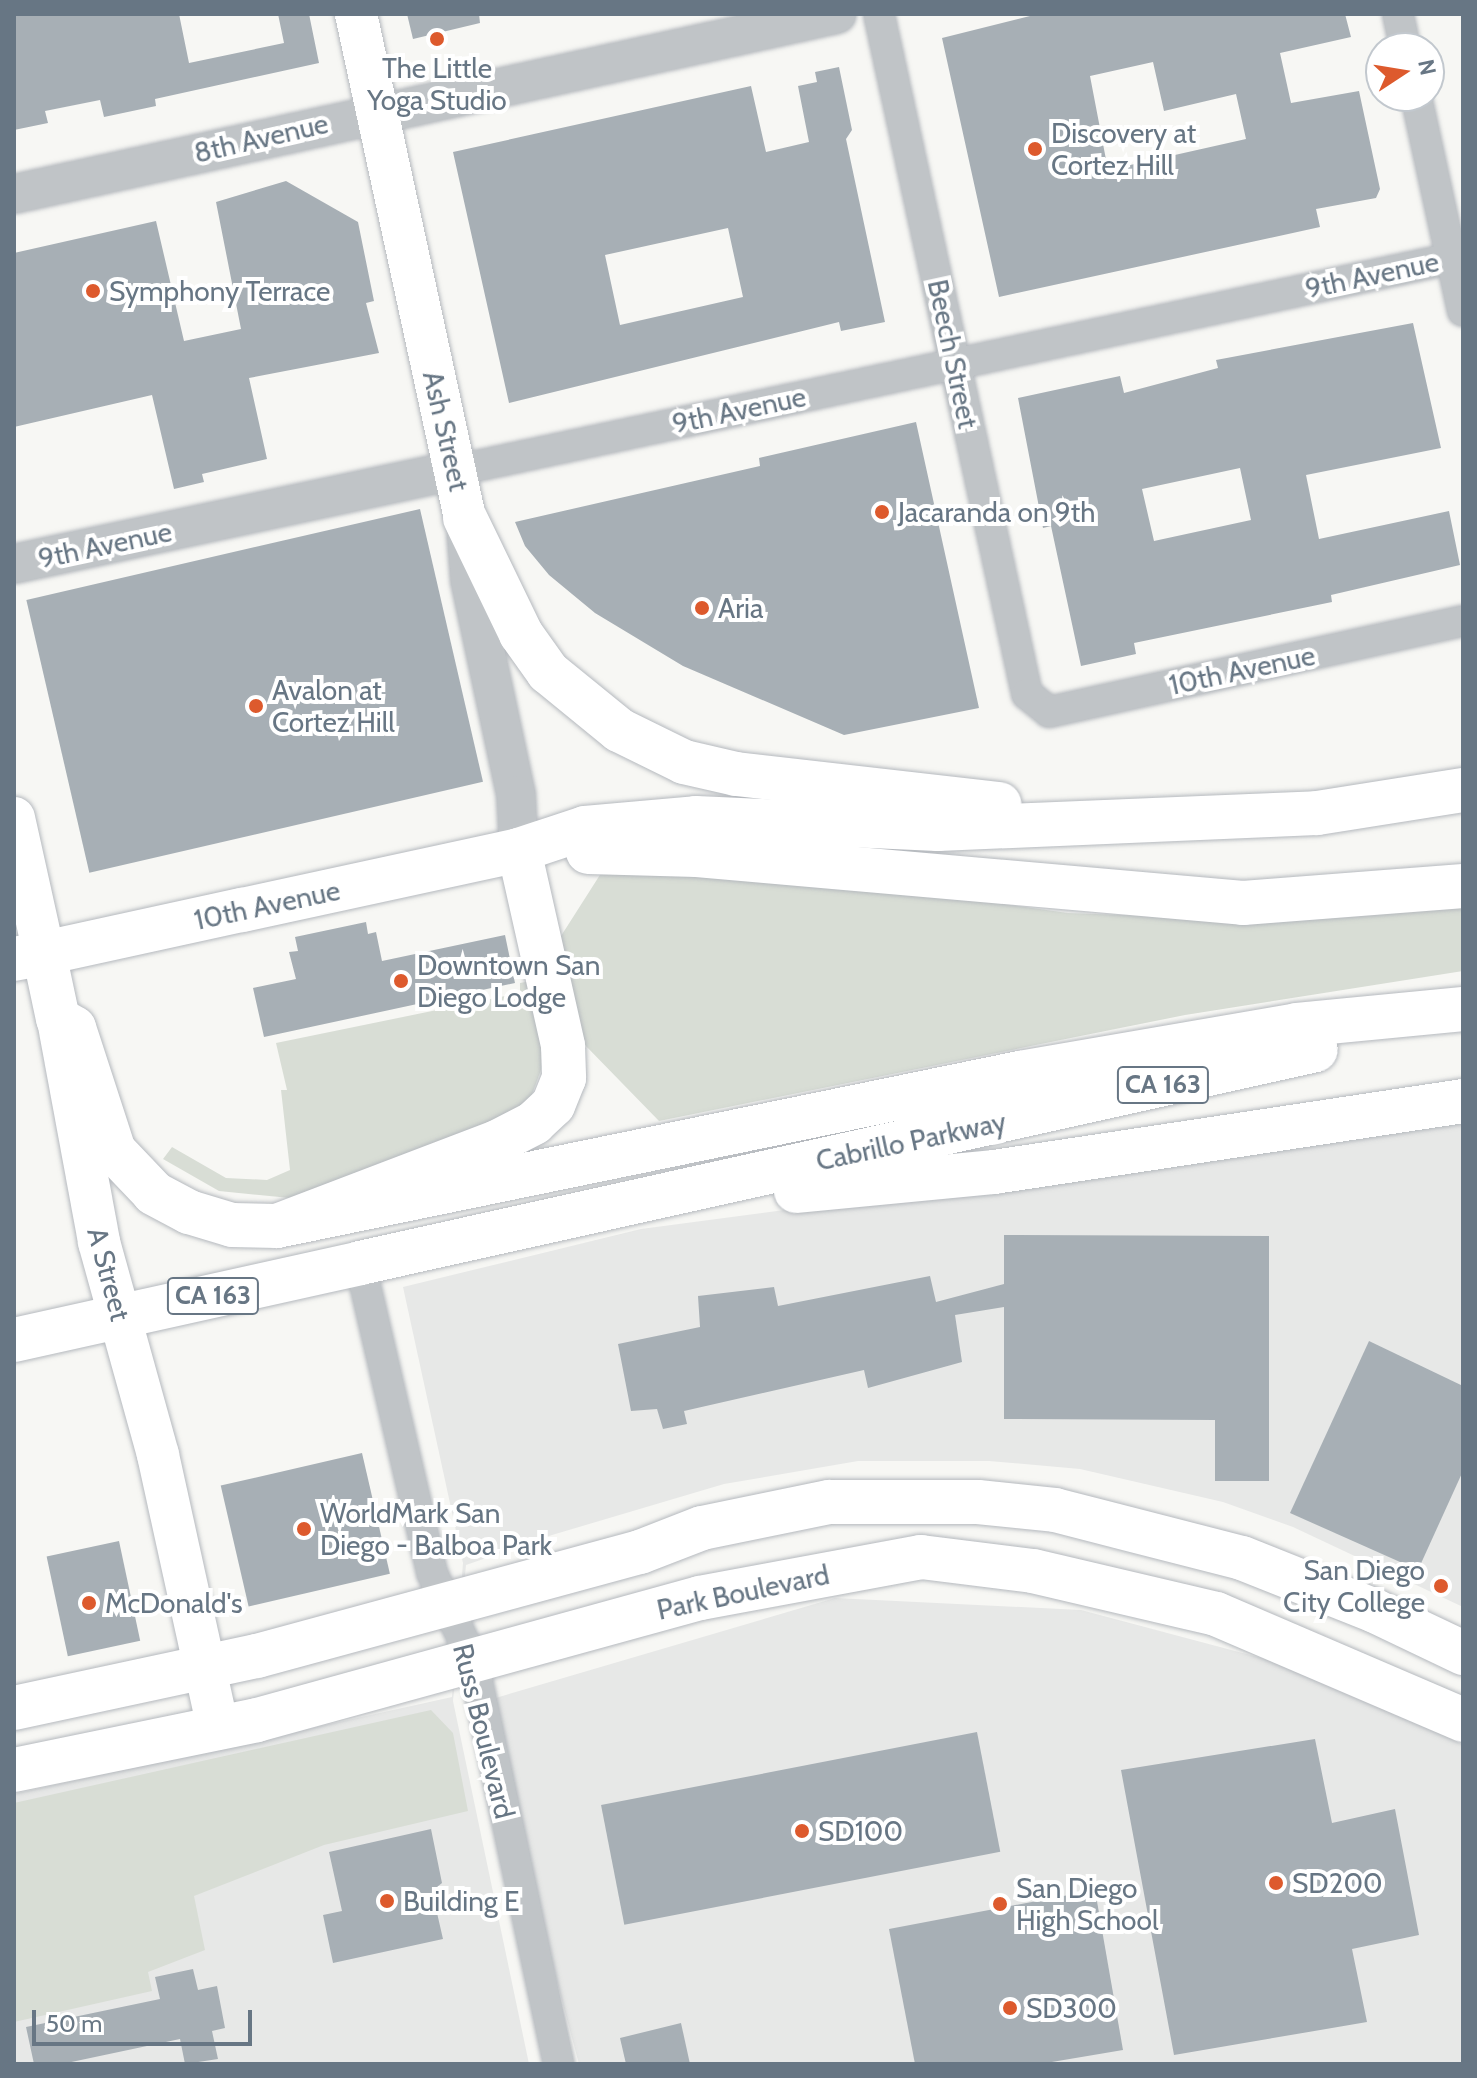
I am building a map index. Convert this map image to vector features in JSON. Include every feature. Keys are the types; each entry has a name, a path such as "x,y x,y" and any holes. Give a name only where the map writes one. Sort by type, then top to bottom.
{"main road":[{"name":"Ash Street","path":"356,14 465,518"},
{"path":"465,518 521,634 548,672 619,730 684,762 736,774 1147,820"},
{"path":"519,850 585,828 696,818 938,829 1317,813 1463,790"},
{"name":"A Street","path":"14,818 29,956 58,1019 73,1123 158,1455 218,1728"},
{"path":"519,850 697,855 1243,903 1463,886"},
{"path":"277,1226 497,1142 534,1123 553,1105 564,1078 563,1046 519,850"},
{"name":"10th Avenue","path":"29,956 519,850"},
{"path":"58,1019 74,1028 101,1121 130,1172 189,1212 232,1225 277,1226 1020,1073 1297,1025 1463,1009"},
{"name":"Cabrillo Parkway","path":"360,1263 1463,1017"},
{"path":"600,1209 994,1172 1463,1101"},
{"name":"CA 163","path":"120,1316 360,1263"},
{"path":"14,1340 120,1316"},
{"path":"14,1708 206,1668 640,1552 702,1528 829,1502 978,1502 1055,1510 1242,1558 1375,1611 1463,1653"},
{"name":"Park Boulevard","path":"14,1770 218,1728 473,1661 522,1643 700,1598 921,1557 1033,1571 1216,1614 1463,1720"}],"street":[{"name":"8th Avenue","path":"14,194 837,14"},
{"name":"Beech Street","path":"879,14 1027,694"},
{"path":"1420,112 1457,257 1463,311"},
{"name":"9th Avenue","path":"14,564 1457,257"},
{"name":"Ash Street","path":"465,518 470,580 516,795 519,850"},
{"name":"10th Avenue","path":"1027,694 1049,712 1463,621"},
{"name":"Russ Boulevard","path":"360,1263 432,1573 473,1661 559,2064"}],"shaded area":[{"path":"605,867 889,888 1068,913 1233,919 1463,903 1463,971 1185,1015 659,1121 583,1043 561,936"},
{"path":"536,980 545,1059 527,1108 290,1198 219,1191 163,1159 172,1147 226,1178 267,1180 290,1170 281,1090 287,1090 276,1043 520,993 520,983"},
{"name":"San Diego City College","path":"1463,1120 1463,1607 1293,1527 1223,1502 1080,1469 989,1461 858,1461 724,1484 552,1535 466,1565 453,1701 529,2064 14,2064 14,1794 452,1697 463,1563 403,1287 641,1229"},
{"name":"San Diego High School","path":"835,1598 1081,1610 1265,1659 1396,1711 1463,1745 1463,2064 579,2064 482,1702"},
{"path":"431,1710 453,1733 468,1811 324,1845 194,1896 205,1950 148,1972 152,1991 14,2022 14,1803"}],"building":[{"path":"14,14 179,14 189,63 284,43 278,14 309,14 319,63 155,99 156,106 104,117 100,100 45,111 48,123 14,130"},
{"path":"407,14 479,14 480,23 413,39"},
{"name":"Discovery at Cortez Hill","path":"1038,14 1345,14 1351,37 1280,53 1291,103 1359,91 1380,189 1376,198 1316,209 1320,227 999,297 942,38","holes":["1153,62 1164,111 1236,94 1246,139 1108,170 1090,76"]},
{"path":"839,67 852,130 846,139 885,322 841,331 839,322 509,403 453,152 751,86 766,152 809,142 798,86 817,82 815,72","holes":["728,228 743,297 620,325 605,255"]},
{"path":"286,181 358,222 374,301 366,303 379,353 249,378 267,459 202,474 204,482 174,489 152,395 14,427 14,253 156,221 184,341 241,329 216,202"},
{"path":"1413,323 1441,448 1306,475 1319,539 1449,511 1460,565 1331,595 1332,602 1134,643 1136,654 1081,666 1051,526 1043,528 1018,398 1120,376 1124,393 1218,368 1216,360","holes":["1240,468 1251,520 1154,541 1142,489"]},
{"path":"916,422 979,708 844,735 683,666 595,613 549,575 525,546 515,522 760,466 759,458"},
{"name":"Avalon at Cortez Hill","path":"420,509 483,782 89,873 26,600"},
{"name":"Downtown San Diego Lodge","path":"366,922 368,934 376,932 382,961 505,935 515,983 264,1037 253,988 296,979 289,952 298,951 295,937"},
{"path":"1004,1235 1269,1236 1269,1481 1215,1481 1215,1420 1004,1419 1004,1307 955,1315 962,1362 868,1388 864,1370 684,1411 687,1424 663,1429 657,1409 631,1411 618,1344 700,1327 698,1296 774,1287 778,1306 930,1276 936,1302 1004,1284"},
{"path":"1369,1341 1463,1386 1463,1471 1418,1570 1290,1513"},
{"name":"WorldMark San Diego - Balboa Park","path":"362,1453 390,1574 249,1606 221,1486"},
{"path":"119,1541 140,1641 68,1656 47,1556"},
{"name":"SD100","path":"977,1732 1000,1852 624,1925 601,1805"},
{"name":"SD200","path":"1315,1739 1332,1823 1395,1809 1419,1935 1352,1949 1367,2022 1174,2055 1121,1770"},
{"name":"Building E","path":"431,1829 442,1883 432,1891 443,1939 333,1963 323,1915 342,1911 329,1852"},
{"name":"SD300","path":"1095,1890 1123,2050 1040,2064 915,2064 889,1929"},
{"path":"193,1969 198,1990 217,1986 225,2028 212,2031 218,2059 185,2064 180,2039 62,2064 34,2064 26,2027 160,1999 155,1977"},
{"path":"681,2023 690,2064 626,2064 620,2038"}],"place":[{"name":"The Little Yoga Studio","path":"437,39"},
{"name":"Discovery at Cortez Hill","path":"1035,149"},
{"name":"Symphony Terrace","path":"93,291"},
{"name":"Jacaranda on 9th","path":"882,512"},
{"name":"Aria","path":"702,608"},
{"name":"Avalon at Cortez Hill","path":"256,706"},
{"name":"Downtown San Diego Lodge","path":"401,981"},
{"name":"WorldMark San Diego - Balboa Park","path":"304,1529"},
{"name":"San Diego City College","path":"1441,1586"},
{"name":"McDonald's","path":"89,1603"},
{"name":"SD100","path":"802,1831"},
{"name":"SD200","path":"1276,1883"},
{"name":"Building E","path":"387,1901"},
{"name":"San Diego High School","path":"1000,1904"},
{"name":"SD300","path":"1010,2008"}]}
